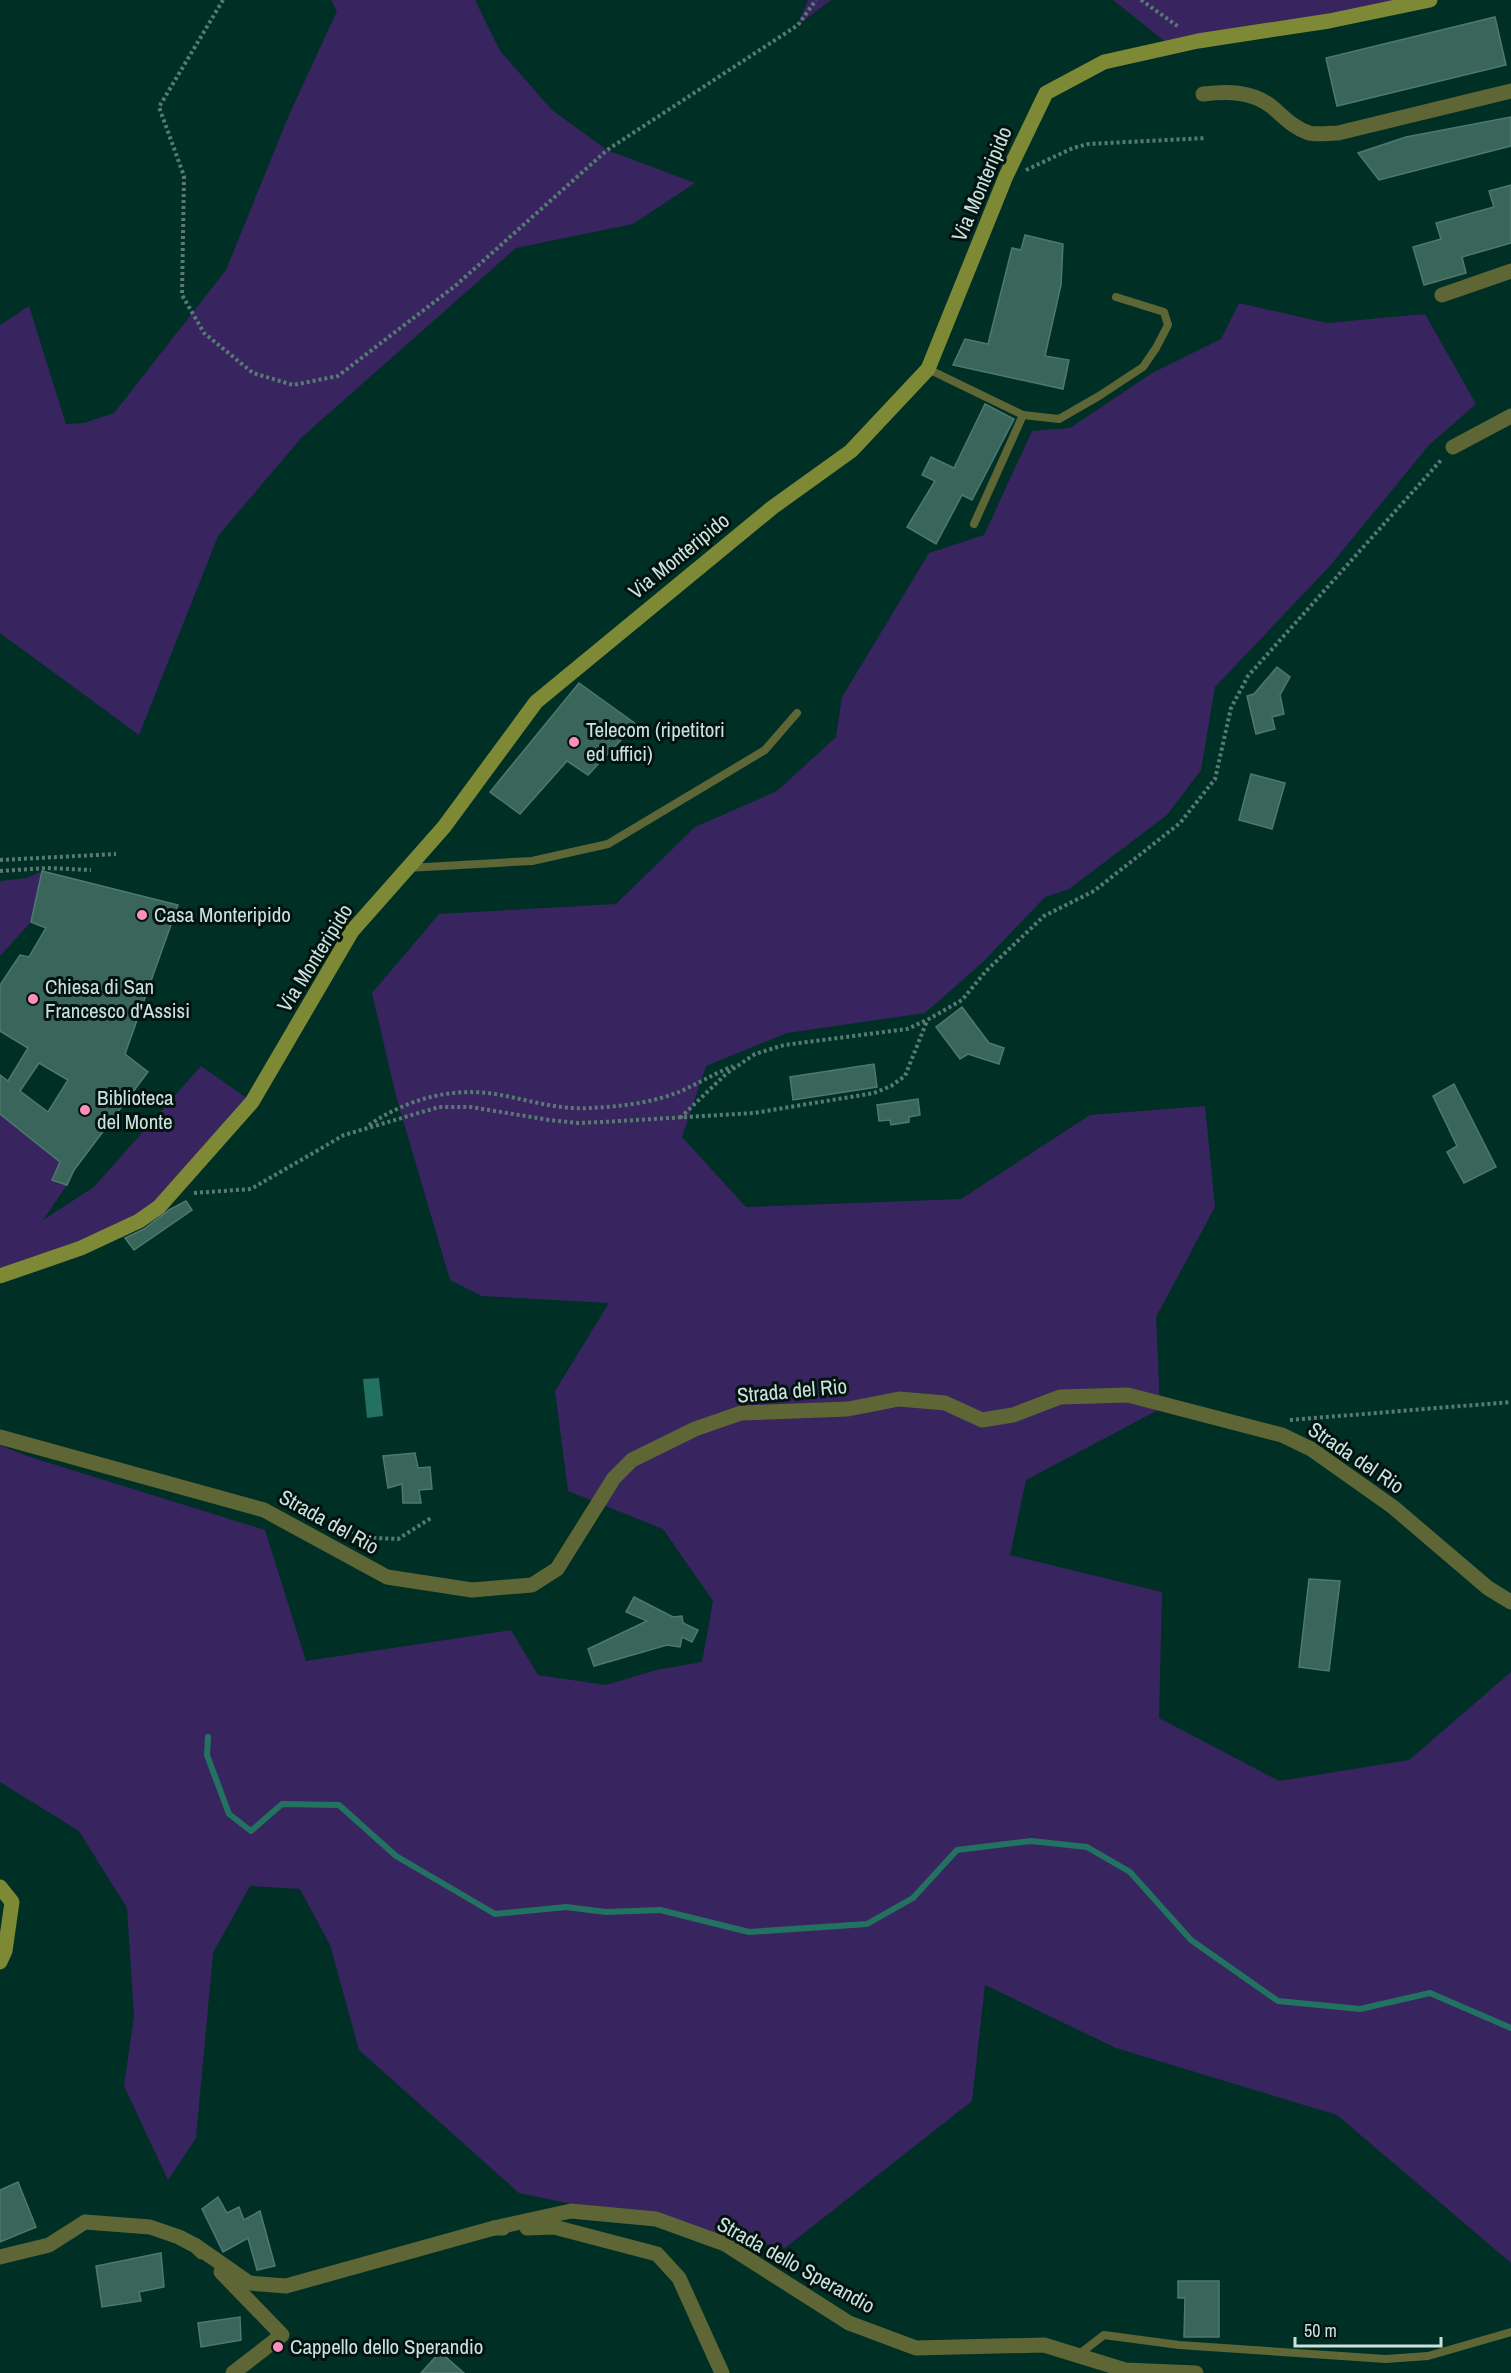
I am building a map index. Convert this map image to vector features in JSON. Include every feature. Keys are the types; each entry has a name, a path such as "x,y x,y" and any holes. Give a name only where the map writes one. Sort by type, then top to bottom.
{"street":[{"name":"Via Monteripido","path":"0,1276 81,1248 139,1221 159,1207 252,1102 352,931 444,826 536,702 764,515 851,451 928,369 1006,176 1046,93 1104,62 1198,41 1329,21 1430,0"},
{"path":"1203,94 1224,92 1257,98 1288,122 1310,133 1338,133 1511,91"},
{"path":"1442,296 1511,272"},
{"path":"1453,447 1511,416"},
{"name":"Strada del Rio","path":"0,1437 264,1510 387,1577 472,1590 532,1585 557,1569 614,1478 632,1460 695,1429 741,1413 848,1408 899,1399 945,1403 982,1420 1012,1415 1060,1397 1128,1395 1282,1435 1311,1449 1393,1507 1488,1588 1511,1602"},
{"path":"0,1887 12,1902 5,1952 0,1962"},
{"name":"Strada dello Sperandio","path":"0,2257 49,2245 86,2222 150,2227 179,2237 196,2246 249,2283 286,2286 494,2228 571,2211 656,2219 725,2244 849,2323 916,2348 1044,2345 1125,2370 1196,2373"},
{"name":"Strada dello Sperandio","path":"494,2228 554,2227 657,2254 678,2278 722,2373"},
{"name":"Strada dello Sperandio","path":"196,2246 282,2335 233,2373"}],"lane":[{"path":"928,369 1023,416 1059,419 1143,367 1168,325 1164,312 1116,297"},
{"path":"974,524 1023,416"},
{"path":"407,868 532,861 608,843 765,750 797,713"},
{"path":"1077,2355 1104,2335 1179,2345 1386,2359 1428,2356 1511,2332"}],"path":[{"path":"223,0 159,107 184,176 182,295 204,333 253,373 293,385 338,376 455,286 607,150 798,25 816,0"},
{"path":"1142,0 1198,41"},
{"path":"1006,176 1035,167 1073,148 1088,144 1206,138"},
{"path":"364,1128 390,1111 410,1102 460,1093 494,1094 565,1108 634,1104 678,1092 739,1064 755,1054 784,1045 907,1029 962,1000 986,971 1044,916 1094,891 1180,823 1215,779 1231,708 1248,676 1453,447"},
{"path":"0,860 116,854"},
{"path":"0,871 47,868 91,870"},
{"path":"185,1196 194,1193 251,1189 344,1135 439,1107 471,1107 578,1123 754,1113 874,1093 891,1086 905,1076 927,1020"},
{"path":"680,1119 739,1064"},
{"path":"1279,1421 1511,1402"},
{"path":"327,1523 336,1528 374,1538 398,1539 431,1518"}],"shaded area":[{"path":"331,0 475,0 500,51 552,110 607,150 695,183 633,224 516,248 302,437 218,536 139,735 0,633 0,325 29,306 66,424 84,423 114,413 226,270 289,115 337,11"},
{"path":"808,0 831,0 798,25"},
{"path":"1113,0 1422,0 1172,47"},
{"path":"1239,303 1327,323 1425,314 1476,404 1429,445 1329,567 1215,687 1201,770 1167,815 1069,889 1045,897 983,962 925,1013 787,1033 706,1066 682,1137 746,1207 961,1199 1090,1115 1205,1106 1215,1207 1156,1317 1160,1409 1026,1480 1010,1555 1162,1592 1159,1718 1279,1781 1409,1760 1511,1672 1511,2263 1337,2115 1116,2048 985,1985 972,2101 785,2248 519,2193 359,2050 330,1945 300,1889 250,1886 213,1953 196,2138 168,2180 124,2086 134,2016 127,1908 79,1831 0,1782 0,1445 27,1456 265,1530 306,1661 511,1630 538,1675 606,1685 656,1670 702,1662 713,1601 663,1529 568,1491 555,1391 609,1303 482,1296 450,1280 396,1096 372,993 439,914 616,904 695,827 777,791 836,737 842,697 929,553 984,535 1032,431 1070,428 1152,373 1221,339"},
{"path":"42,871 31,922 0,956 0,881 27,878"},
{"path":"201,1066 248,1099 155,1203 136,1218 79,1245 0,1271 0,1114 60,1162 52,1180 67,1185 43,1220 94,1187"},
{"path":"379,1378 383,1416 367,1418 363,1379"}],"building":[{"path":"1495,17 1506,65 1337,106 1326,58"},
{"path":"1511,117 1511,146 1379,180 1358,153 1406,137"},
{"path":"1511,185 1511,243 1462,257 1466,273 1424,285 1413,247 1441,239 1436,223 1494,207 1489,191"},
{"path":"1025,235 1063,244 1061,285 1045,356 1069,360 1063,389 953,365 965,339 988,344 1012,248 1021,250"},
{"path":"985,404 1014,419 972,500 962,495 936,544 907,527 935,481 922,475 931,457 954,468"},
{"path":"1277,667 1290,677 1280,695 1284,714 1272,717 1275,729 1256,734 1247,696 1254,694"},
{"name":"Telecom (ripetitori ed uffici)","path":"579,683 636,724 588,775 567,761 520,814 490,792"},
{"path":"1251,774 1285,783 1272,829 1239,820"},
{"path":"42,871 178,905 125,1054 148,1072 74,1170 67,1185 52,1180 60,1162 0,1114 0,1075 8,1081 28,1048 0,1031 0,985 20,955 29,957 46,928 31,922","holes":["39,1063 68,1080 48,1112 20,1091"]},
{"path":"962,1007 989,1043 1004,1048 999,1064 968,1054 960,1059 936,1027"},
{"path":"874,1064 877,1087 793,1100 790,1077"},
{"path":"1454,1084 1496,1167 1464,1183 1447,1152 1457,1146 1433,1096"},
{"path":"918,1099 920,1115 909,1117 909,1122 891,1125 890,1120 879,1121 877,1105"},
{"path":"186,1201 192,1210 134,1250 125,1238 144,1229 169,1210"},
{"path":"415,1453 418,1468 430,1467 432,1489 419,1490 421,1503 403,1503 402,1484 388,1488 383,1456"},
{"path":"1309,1579 1340,1581 1329,1671 1299,1667"},
{"path":"634,1597 673,1617 682,1616 683,1623 698,1630 692,1642 682,1637 680,1647 667,1645 594,1666 588,1649 647,1621 626,1612"},
{"path":"18,2182 36,2227 0,2242 0,2190"},
{"path":"218,2197 227,2213 239,2207 244,2220 260,2211 275,2266 257,2270 248,2238 223,2252 202,2209"},
{"path":"161,2253 164,2287 139,2292 141,2301 102,2307 96,2266"},
{"path":"1178,2281 1219,2281 1219,2337 1184,2337 1185,2298 1178,2298"},
{"path":"240,2317 241,2340 201,2347 198,2323"},
{"path":"440,2352 464,2373 421,2373"}],"waterway":[{"path":"208,1737 207,1755 229,1814 251,1831 282,1804 339,1805 396,1856 495,1914 566,1907 606,1912 660,1910 749,1932 867,1924 913,1898 957,1850 1031,1841 1087,1847 1130,1872 1191,1940 1278,2001 1360,2009 1430,1993 1511,2028"}],"place":[{"name":"Telecom (ripetitori ed uffici)","path":"574,742"},
{"name":"Casa Monteripido","path":"142,915"},
{"name":"Chiesa di San Francesco d'Assisi","path":"33,999"},
{"name":"Biblioteca del Monte","path":"85,1110"},
{"name":"Cappello dello Sperandio","path":"278,2347"}]}
